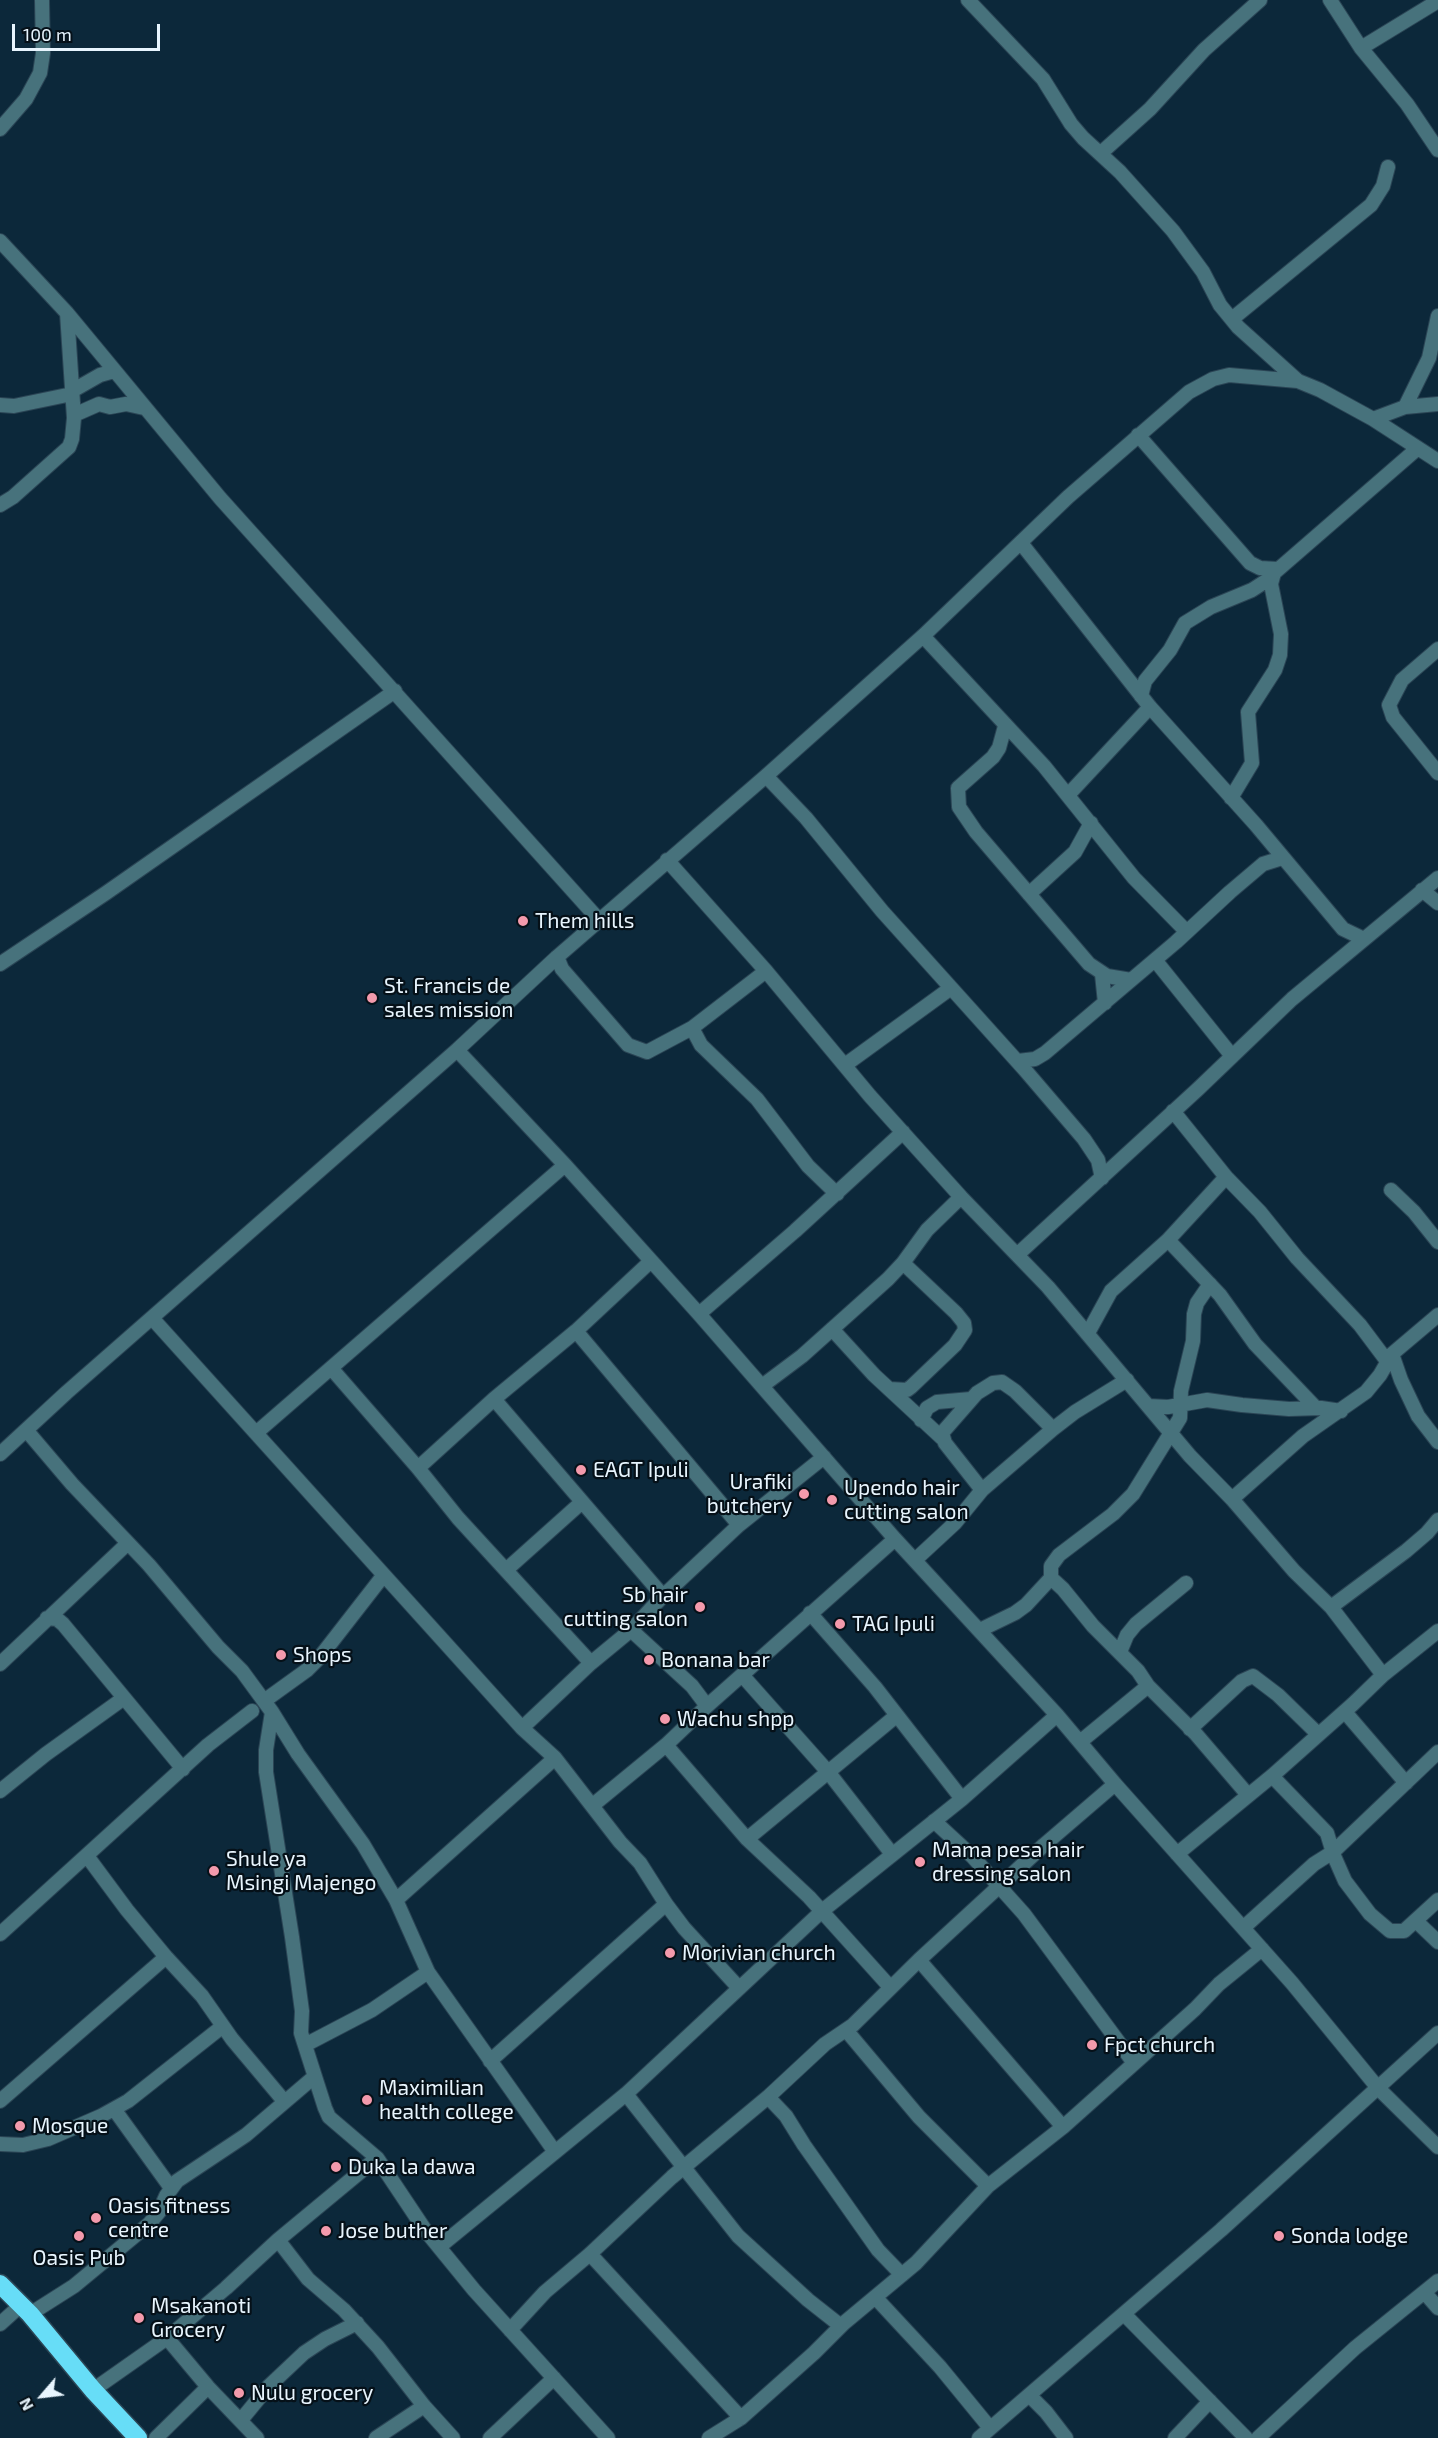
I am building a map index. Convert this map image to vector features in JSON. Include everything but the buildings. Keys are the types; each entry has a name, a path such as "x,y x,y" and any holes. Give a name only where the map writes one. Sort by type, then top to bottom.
{"highway":[{"path":"0,2284 26,2309 93,2390 138,2438"}],"street":[{"path":"0,129 26,99 40,73 43,53 42,0"},
{"path":"968,0 1043,79 1071,124 1083,138 1101,153 1173,231 1203,272 1220,306 1298,381"},
{"path":"1101,153 1150,109 1204,50 1260,0"},
{"path":"1329,0 1361,48 1407,104 1438,150"},
{"path":"1361,48 1438,1"},
{"path":"1232,319 1371,205 1383,186 1388,167"},
{"path":"0,241 67,313 220,498 600,921"},
{"path":"2,500 69,447 74,429 74,415 67,313"},
{"path":"1405,407 1429,358 1438,316"},
{"path":"0,405 14,406 72,392 100,375 114,371"},
{"path":"0,1454 66,1393 457,1050 557,957 923,636 1068,497 1189,392 1213,379 1228,375 1298,381 1320,390 1373,419 1438,461"},
{"path":"74,415 99,404 110,407 126,404 144,408"},
{"path":"1373,419 1405,407 1438,404"},
{"path":"1138,435 1250,563 1274,573"},
{"path":"1141,696 1145,681 1170,650 1185,623 1211,607 1252,590 1292,559 1418,448"},
{"path":"1021,543 1150,707 1343,929 1364,939"},
{"path":"1231,798 1252,763 1248,712 1275,670 1280,655 1281,634 1273,599 1274,573"},
{"path":"923,636 1068,795 1134,878 1186,931"},
{"path":"1438,649 1402,680 1389,705 1393,717 1438,773"},
{"path":"0,964 395,691"},
{"path":"1068,795 1150,707"},
{"path":"1005,726 999,748 993,757 958,788 959,807 976,832 1089,964 1102,974 1131,980"},
{"path":"766,776 807,818 882,911 1018,1061 1093,1151 1098,1160 1102,1178"},
{"path":"1029,894 1075,852 1091,823"},
{"path":"1034,1081 1034,1071 1041,1056 1105,1004 1263,864 1282,858"},
{"path":"667,860 766,971 903,1132 961,1197 1018,1254 1088,1332 1170,1432 1294,1571 1331,1607 1383,1676"},
{"path":"1018,1254 1292,999 1438,878"},
{"path":"1422,890 1438,903"},
{"path":"557,957 562,969 628,1045 638,1050 652,1050 692,1029 766,971"},
{"path":"1155,960 1232,1056"},
{"path":"1102,974 1105,1004"},
{"path":"845,1065 951,988"},
{"path":"692,1029 701,1045 757,1099 808,1166 837,1194"},
{"path":"457,1050 565,1165 699,1314 895,1539 1057,1715 1115,1784 1262,1949 1378,2088 1438,2147"},
{"path":"1018,1061 1041,1056"},
{"path":"1173,1111 1226,1177 1245,1194 1298,1258 1389,1358 1418,1416 1438,1442"},
{"path":"699,1314 837,1194 903,1132"},
{"path":"256,1433 565,1165"},
{"path":"1088,1332 1111,1291 1168,1240 1226,1177"},
{"path":"1391,1190 1414,1212 1438,1242"},
{"path":"762,1386 802,1356 903,1263 927,1230 961,1197"},
{"path":"1168,1240 1210,1284 1255,1344 1316,1408"},
{"path":"418,1467 494,1398 576,1331 651,1261"},
{"path":"889,1389 907,1390 911,1387 941,1359 965,1330 964,1323 956,1313 903,1263"},
{"path":"980,1630 1022,1608 1051,1578 1051,1566 1059,1555 1113,1514 1133,1494 1180,1418 1181,1391 1189,1368 1193,1341 1194,1314 1197,1303 1210,1284"},
{"path":"1232,1499 1303,1436 1366,1392 1380,1375 1389,1358 1438,1315"},
{"path":"152,1318 382,1576 522,1728 555,1758 620,1842 640,1863 666,1904 739,1988"},
{"path":"832,1329 889,1389 942,1438 982,1490"},
{"path":"576,1331 739,1525"},
{"path":"331,1368 418,1467 458,1518 591,1663"},
{"path":"915,1560 955,1523 982,1490 1053,1429 1075,1412 1127,1380"},
{"path":"942,1438 944,1429 971,1399 993,1383 1002,1382 1015,1391 1053,1429"},
{"path":"494,1398 663,1596"},
{"path":"921,1420 927,1408 937,1402 971,1399"},
{"path":"1148,1406 1168,1407 1207,1400 1224,1404 1341,1411"},
{"path":"27,1431 218,1647 242,1671 363,1845 396,1900 428,1972 555,2152"},
{"path":"522,1728 591,1663 631,1630 663,1596 739,1525 824,1457"},
{"path":"506,1570 582,1502"},
{"path":"1331,1607 1427,1533 1438,1520"},
{"path":"1427,1533 1438,1544"},
{"path":"593,1805 666,1745 810,1613 895,1539"},
{"path":"0,1664 128,1543"},
{"path":"382,1576 320,1657 268,1707 266,1772 302,2011 301,2033 329,2116 377,2158 439,2247 510,2330 608,2438"},
{"path":"1051,1578 1093,1626 1138,1671 1148,1686 1190,1729 1248,1795"},
{"path":"1120,1653 1123,1641 1136,1624 1186,1583"},
{"path":"62,1605 60,1613 63,1624"},
{"path":"810,1613 875,1687 962,1799"},
{"path":"47,1618 57,1619 63,1624 183,1769"},
{"path":"631,1630 692,1686 707,1706"},
{"path":"1177,1854 1272,1776 1383,1676 1438,1631"},
{"path":"742,1675 829,1773 892,1854"},
{"path":"1190,1729 1242,1681 1254,1676 1278,1695 1318,1734"},
{"path":"1080,1742 1148,1686"},
{"path":"0,1791 46,1754 124,1698"},
{"path":"3,1925 87,1856 208,1745 252,1711"},
{"path":"1345,1712 1406,1783"},
{"path":"439,2247 626,2094 822,1911 962,1799 1057,1715"},
{"path":"747,1839 896,1716"},
{"path":"666,1745 747,1839 822,1911 890,1987"},
{"path":"1243,1928 1314,1864 1333,1852 1438,1752"},
{"path":"396,1900 555,1758"},
{"path":"1272,1776 1325,1830 1331,1840 1333,1852 1345,1881 1379,1923 1390,1931 1404,1931 1438,1900"},
{"path":"510,2330 545,2292 590,2254 683,2167 768,2097 825,2044 846,2030 1044,1845 1115,1784"},
{"path":"934,1821 1001,1886 1073,1978 1134,2062"},
{"path":"87,1856 166,1957 202,1996 223,2026 284,2101"},
{"path":"490,2061 666,1904"},
{"path":"1416,1921 1438,1942"},
{"path":"709,2438 741,2418 841,2326 902,2275 988,2186 1063,2127 1195,2009 1219,1984 1262,1949"},
{"path":"0,2101 166,1957"},
{"path":"919,1960 1063,2127"},
{"path":"305,2045 372,2010 428,1972"},
{"path":"0,2144 23,2145 48,2139 114,2109 128,2101 223,2026"},
{"path":"846,2030 919,2117 988,2186"},
{"path":"875,2297 940,2367 984,2435 1124,2314 1438,2033"},
{"path":"0,2324 74,2286 149,2224 159,2212 171,2188 188,2173 216,2157 246,2135 314,2077"},
{"path":"626,2094 747,2245 841,2326"},
{"path":"768,2097 786,2115 812,2157 878,2250 902,2275"},
{"path":"114,2109 171,2188"},
{"path":"93,2390 167,2338 278,2240 377,2158"},
{"path":"278,2240 309,2278 357,2323 453,2438"},
{"path":"590,2254 741,2418"},
{"path":"1258,2438 1355,2348 1438,2281"},
{"path":"1425,2293 1438,2308"},
{"path":"1124,2314 1246,2438"},
{"path":"241,2420 269,2386 304,2353 325,2339 357,2323"},
{"path":"167,2338 208,2387 257,2438"},
{"path":"490,2438 554,2378"},
{"path":"156,2438 208,2387"},
{"path":"1029,2395 1047,2412 1066,2438"},
{"path":"1175,2438 1210,2401"},
{"path":"376,2438 424,2406"}],"place":[{"name":"Them hills","path":"523,921"},
{"name":"St. Francis de sales mission","path":"372,998"},
{"name":"EAGT Ipuli","path":"581,1470"},
{"name":"Urafiki butchery","path":"804,1494"},
{"name":"Upendo hair cutting salon","path":"832,1500"},
{"name":"Sb hair cutting salon","path":"700,1607"},
{"name":"TAG Ipuli","path":"840,1624"},
{"name":"Shops","path":"281,1655"},
{"name":"Bonana bar","path":"649,1660"},
{"name":"Wachu shpp","path":"665,1719"},
{"name":"Mama pesa hair dressing salon","path":"920,1862"},
{"name":"Shule ya Msingi Majengo","path":"214,1871"},
{"name":"Morivian church","path":"670,1953"},
{"name":"Fpct church","path":"1092,2045"},
{"name":"Maximilian health college","path":"367,2100"},
{"name":"Mosque","path":"20,2126"},
{"name":"Duka la dawa","path":"336,2167"},
{"name":"Oasis fitness centre","path":"96,2218"},
{"name":"Jose buther","path":"326,2231"},
{"name":"Oasis Pub","path":"79,2236"},
{"name":"Sonda lodge","path":"1279,2236"},
{"name":"Msakanoti Grocery","path":"139,2318"},
{"name":"Nulu grocery","path":"239,2393"}]}
